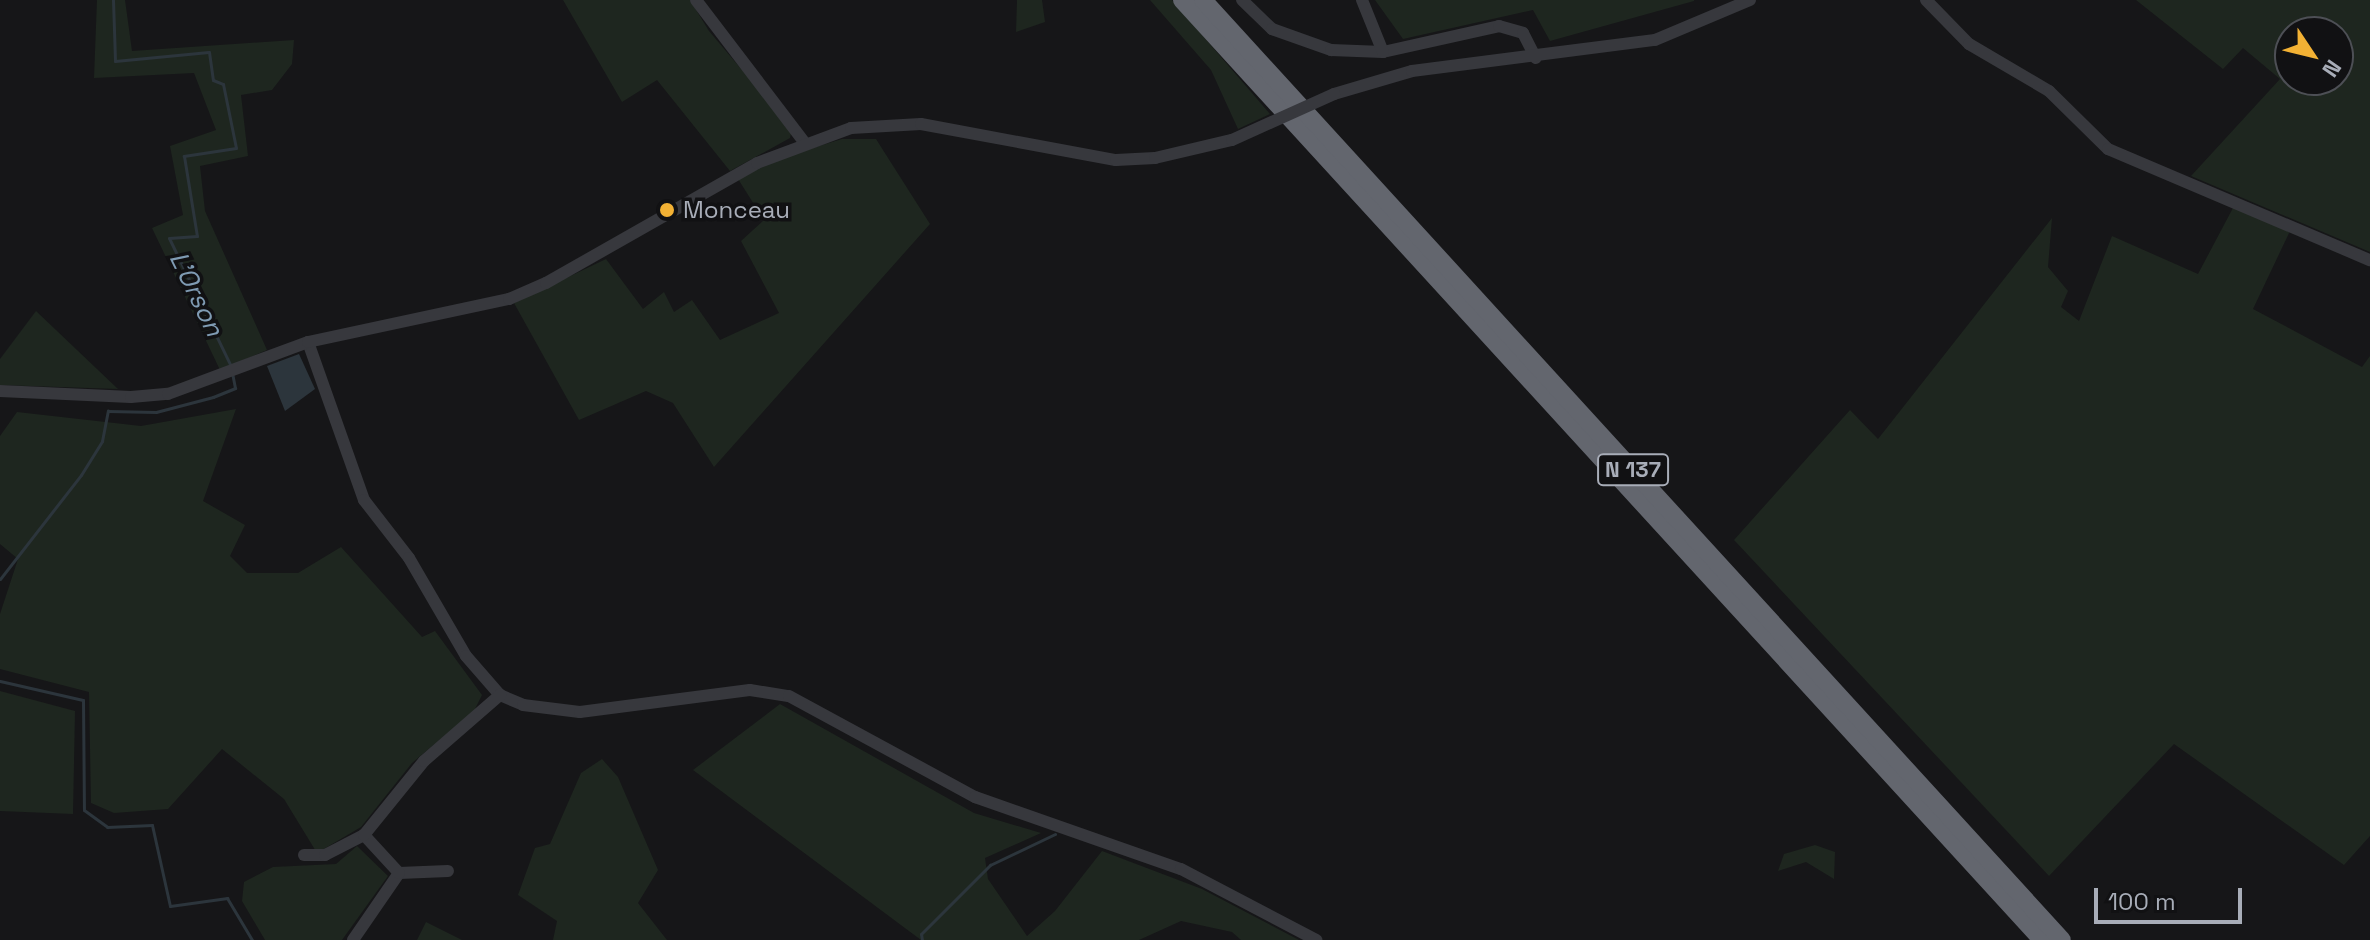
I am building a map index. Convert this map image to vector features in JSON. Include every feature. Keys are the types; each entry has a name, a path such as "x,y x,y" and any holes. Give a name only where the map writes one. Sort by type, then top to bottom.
{"highway":[{"name":"N 137","path":"1182,0 2042,940"},
{"name":"N 137","path":"1203,0 2062,940"}],"street":[{"path":"696,0 804,142"},
{"path":"1242,0 1260,19 1288,36 1358,54 1383,52 1499,26 1523,33 1536,58"},
{"path":"1362,0 1383,52"},
{"path":"0,391 131,397 168,394 232,373 308,342 509,299 804,142 851,128 921,124 1116,160 1155,158 1232,140 1334,94 1412,71 1536,58 1655,40 1750,0"},
{"path":"1926,0 1969,44 2049,91 2108,149 2370,260"},
{"path":"308,342 364,500 409,558 466,656 500,695 523,705 580,712 750,690 789,696 975,797 1181,869 1316,940"},
{"path":"304,855 325,855 364,835 424,761 500,695"},
{"path":"364,835 399,873 448,871"},
{"path":"353,940 399,873"}],"shaded area":[{"path":"97,0 125,0 132,51 294,40 292,64 272,90 241,95 248,156 200,166 205,211 267,350 220,370 152,228 183,215 170,146 216,130 194,73 94,78"},
{"path":"563,0 690,0 709,31 792,129 790,138 730,171 657,80 622,102"},
{"path":"1017,0 1042,0 1045,22 1016,32"},
{"path":"1150,0 1172,0 1270,114 1238,129 1211,70"},
{"path":"1375,0 1694,1 1550,41 1533,10 1403,39"},
{"path":"2136,0 2370,0 2370,252 2191,176 2274,86 2274,96 2354,96 2354,16 2274,16 2274,74 2243,48 2223,69"},
{"path":"842,139 876,139 930,224 714,467 673,403 646,391 579,420 514,303 606,259 643,309 664,292 674,312 692,300 720,340 779,313 741,241 764,220 738,179 783,157"},
{"path":"2234,206 2290,231 2253,309 2362,367 2370,356 2370,836 2344,865 2174,744 2049,876 1734,540 1850,410 1878,439 2052,218 2048,267 2068,291 2061,307 2079,321 2112,236 2198,274"},
{"path":"36,311 118,389 0,385 0,359"},
{"path":"299,354 315,389 285,411 267,366"},
{"path":"236,409 203,501 245,525 230,556 247,573 298,573 341,547 422,637 435,631 482,695 474,711 412,763 361,827 317,853 284,799 222,749 168,809 114,813 91,803 89,692 0,669 0,614 18,559 0,544 0,436 17,412 141,426"},
{"path":"0,691 75,711 73,814 0,811"},
{"path":"780,704 974,813 1041,833 985,858 988,879 1027,936 1055,911 1102,851 1202,889 1299,940 1241,940 1232,932 1181,921 1139,940 921,940 693,770"},
{"path":"602,759 618,777 658,870 638,903 667,940 553,940 557,921 518,895 535,848 550,844 581,773"},
{"path":"1815,845 1835,852 1834,879 1806,862 1778,871 1784,854"},
{"path":"357,846 388,876 342,940 265,940 242,901 244,882 273,867 336,864"},
{"path":"426,922 462,940 417,940"}],"waterway":[{"name":"L’Orson","path":"113,0 115,61 209,52 213,80 223,84 236,148 184,156 197,236 169,238 231,366"},
{"name":"L’Orson","path":"0,579 81,475 102,441 108,411 156,412 213,397 235,388 232,373"},
{"name":"L’Orson","path":"0,681 83,700 84,810 107,827 152,825 170,906 227,898 252,940"},
{"path":"922,940 921,934 990,865 1055,834"}],"place":[{"name":"Monceau","path":"667,210"}]}
